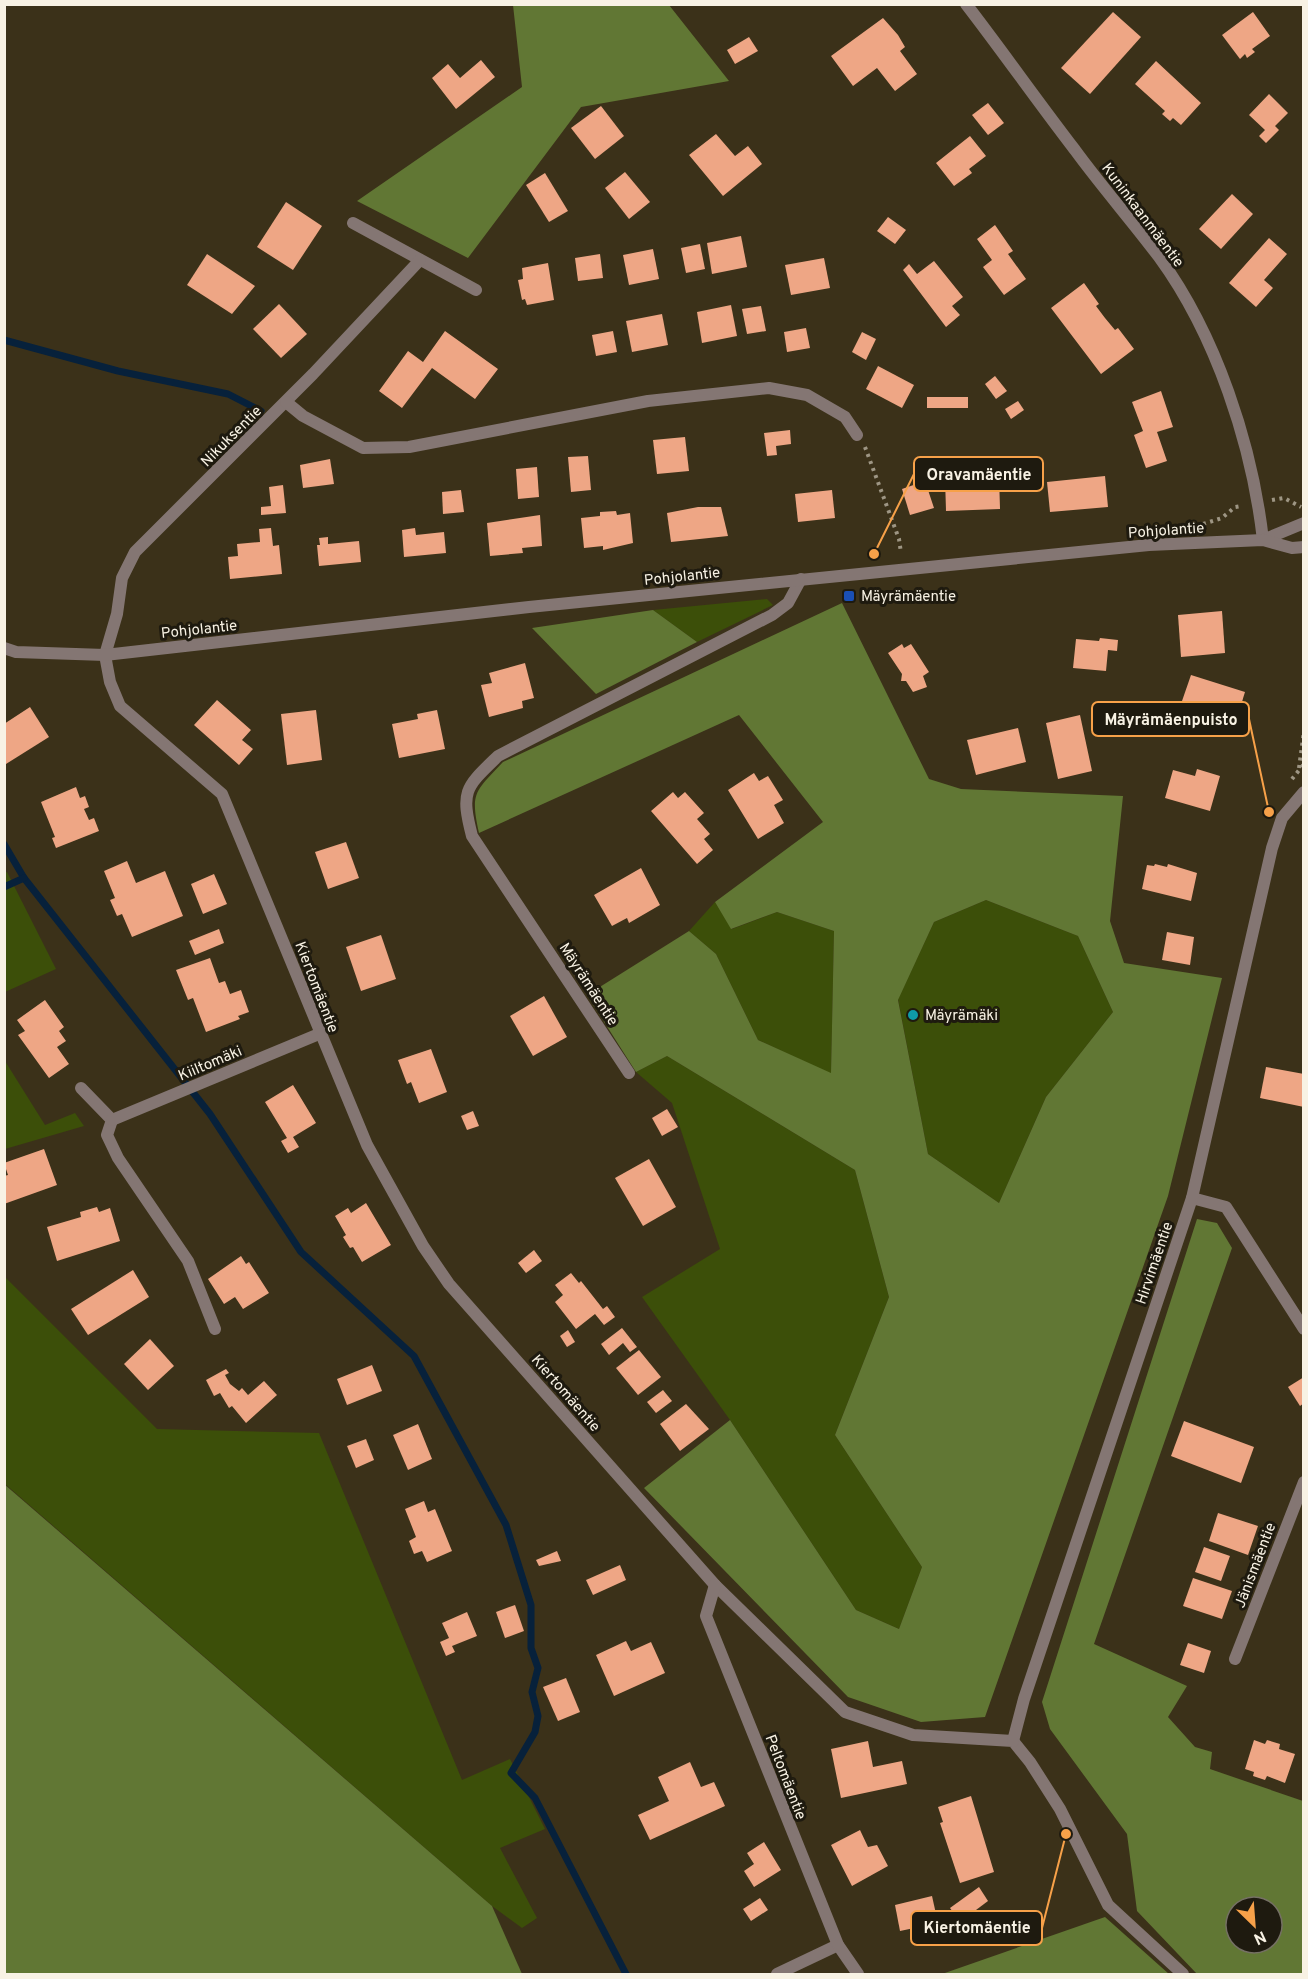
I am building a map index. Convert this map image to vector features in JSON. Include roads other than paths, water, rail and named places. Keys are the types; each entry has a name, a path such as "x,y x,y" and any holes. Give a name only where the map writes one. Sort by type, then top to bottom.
{"street":[{"name":"Kuninkaanmäentie","path":"966,4 1076,152 1160,258 1198,319 1241,433 1259,504 1263,540"},
{"path":"353,222 476,290"},
{"name":"Nikuksentie","path":"105,655 117,614 122,578 135,552 286,402 420,260"},
{"path":"286,402 303,416 363,448 382,449 409,447 648,401 769,388 807,395 845,417 857,435"},
{"name":"Pohjolantie","path":"1263,540 1304,523"},
{"name":"Pohjolantie","path":"4,648 16,652 105,655 801,579 1149,545 1263,540 1292,548 1304,547"},
{"name":"Mäyrämäentie","path":"630,1073 472,836 464,806 471,782 498,756 772,615 788,603 801,579"},
{"name":"Kiertomäentie","path":"105,655 110,682 120,706 222,794 319,1034 367,1145 423,1246 449,1284 715,1585 845,1712 913,1735 1013,1741"},
{"name":"Hirvimäentie","path":"1013,1741 1024,1699 1192,1198 1272,848 1282,818 1304,792"},
{"name":"Kiiltomäki","path":"112,1120 319,1034"},
{"path":"81,1088 112,1120 107,1135 118,1158 188,1261 215,1329"},
{"path":"1192,1198 1226,1208 1304,1329"},
{"name":"Jänismäentie","path":"1235,1659 1304,1482"},
{"name":"Peltomäentie","path":"715,1585 706,1616 838,1945 858,1974"},
{"path":"1013,1741 1030,1762 1060,1809 1108,1905 1183,1974"},
{"path":"777,1974 838,1945"}],"waterway":[{"path":"4,340 118,371 228,394 261,411"},
{"path":"4,844 24,878 210,1114 301,1252 414,1356 506,1525 531,1605 531,1648 538,1668 532,1692 538,1716 535,1732 511,1773 535,1798 626,1974"},
{"path":"4,887 24,878"}],"place":[{"name":"Oravamäentie","path":"874,554"},
{"name":"Mäyrämäentie","path":"849,596"},
{"name":"Mäyrämäenpuisto","path":"1269,812"},
{"name":"Mäyrämäki","path":"913,1015"},
{"name":"Kiertomäentie","path":"1066,1834"}]}
